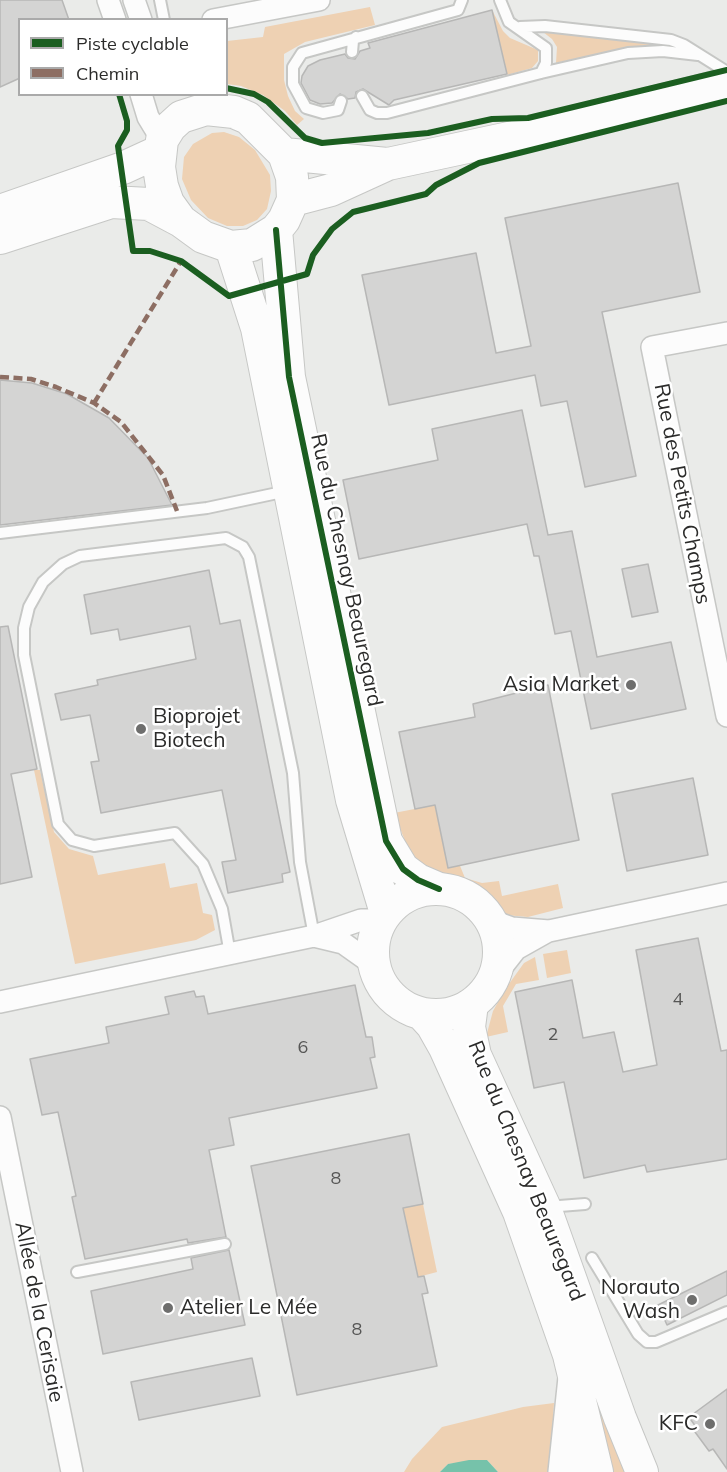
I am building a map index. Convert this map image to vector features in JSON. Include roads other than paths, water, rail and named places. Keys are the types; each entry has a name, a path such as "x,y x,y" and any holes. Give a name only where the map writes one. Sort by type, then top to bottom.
{"highway":[{"path":"565,1472 575,1378"}],"main road":[{"path":"293,200 331,190 388,164 523,135 727,84"},
{"path":"0,238 111,202 149,204 213,242 231,248 252,245 276,230 290,210 293,200 292,177 284,154 263,130 248,118 218,109 194,111 181,117 170,127 161,146 162,186 168,203 181,221"},
{"path":"0,211 123,168 161,146"},
{"path":"284,154 388,164"},
{"name":"Rue du Chesnay Beauregard","path":"276,230 289,377 386,841 404,869 418,880 439,889"},
{"name":"Rue du Chesnay Beauregard","path":"231,248 257,327 343,764 384,916"},
{"path":"439,889 468,898 490,920 498,938 499,958 494,977 485,992 472,1004 448,1014 422,1014 405,1008 391,997 380,982 374,965 373,942 384,916 409,894 439,889"},
{"name":"Rue du Chesnay Beauregard","path":"472,1004 470,1027 474,1055 545,1208 620,1418 642,1472"},
{"name":"Rue du Chesnay Beauregard","path":"422,1014 432,1025 445,1048 519,1212 552,1304 575,1378 597,1472"}],"street":[{"path":"108,0 114,18"},
{"path":"134,0 140,18"},
{"path":"224,18 319,0"},
{"path":"142,96 161,146"},
{"path":"190,96 218,109"},
{"name":"Rue des Petits Champs","path":"727,333 652,347 727,716"},
{"path":"494,977 516,949 549,931 727,893"},
{"path":"0,1002 314,936 360,920 384,916"},
{"path":"490,920 512,928 549,931"},
{"path":"314,936 344,943 374,965"},
{"name":"Allée de la Cerisaie","path":"0,1117 72,1472"}],"lane":[{"path":"160,0 164,18"},
{"path":"341,101 338,110 328,107 323,113 313,106 306,108 299,88 295,64 302,53 458,10 462,0"},
{"path":"500,0 509,21 546,48 546,63 541,73"},
{"path":"520,27 545,26 671,40 684,45 727,72"},
{"path":"352,52 353,41 356,37"},
{"path":"324,47 327,58"},
{"path":"362,96 370,110 387,113 628,53 663,51 698,55"},
{"path":"295,64 305,70"},
{"path":"0,533 207,508 290,490"},
{"path":"230,954 222,909 203,864 175,833 94,846 72,840 58,824 24,655 24,628 29,607 43,582 63,564 81,556 226,538 243,547 249,557 293,773 300,862 314,936"},
{"path":"545,1208 585,1204"},
{"path":"77,1272 225,1244"},
{"path":"592,1258 638,1334 647,1342 656,1342 727,1312"}],"place":[{"name":"Asia Market","path":"631,685"},
{"name":"Bioprojet Biotech","path":"141,729"},
{"name":"Norauto Wash","path":"692,1300"},
{"name":"Atelier Le Mée","path":"168,1308"},
{"name":"KFC","path":"710,1424"}]}
